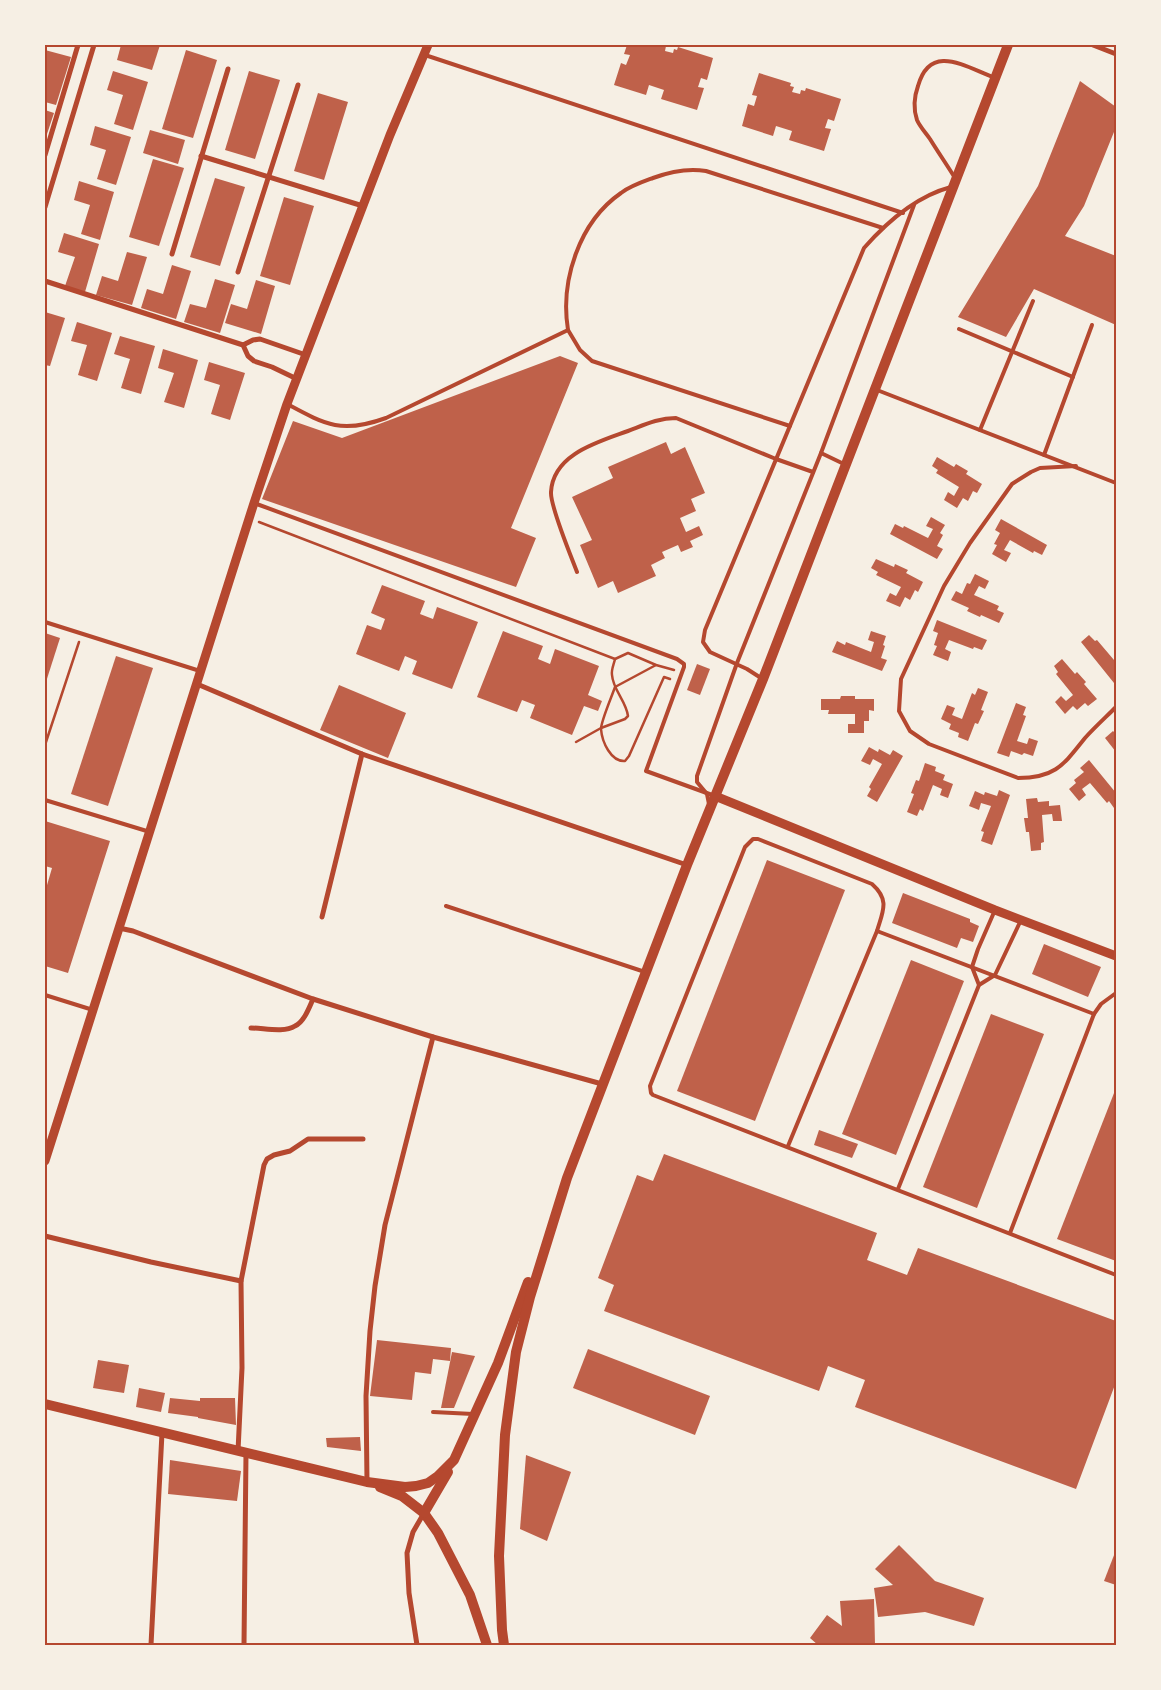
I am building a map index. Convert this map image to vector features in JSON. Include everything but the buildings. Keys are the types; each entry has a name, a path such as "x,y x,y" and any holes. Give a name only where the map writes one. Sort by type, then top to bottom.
{"main road":[{"path":"424,1513 454,1460 498,1363 602,1084 710,810 711,795 763,679 1008,47"},
{"path":"504,1645 499,1556 505,1435 515,1361 530,1296 567,1178"},
{"path":"45,1404 368,1482 405,1487 428,1483 454,1460"},
{"path":"368,1482 402,1496 424,1513 438,1533 470,1595 487,1645"}],"street":[{"path":"45,155 78,45"},
{"path":"45,207 94,45"},
{"path":"46,1156 287,404 390,135 428,45"},
{"path":"1092,45 1116,54"},
{"path":"172,254 228,68"},
{"path":"238,272 298,85"},
{"path":"201,156 363,206"},
{"path":"45,282 243,345 260,339 306,355"},
{"path":"243,345 248,356 254,361 297,379"},
{"path":"197,684 362,754 688,865"},
{"path":"322,917 362,754"},
{"path":"711,795 995,910 1116,956"},
{"path":"119,928 133,931 313,1000 433,1037 602,1084"},
{"path":"251,1028 285,1029 296,1026 302,1020 313,1000"},
{"path":"368,1482 366,1396 375,1286 386,1225 433,1037"},
{"path":"244,1645 241,1281 264,1165 267,1159 274,1154 290,1151 308,1139 362,1139"},
{"path":"45,1236 151,1262 241,1281"},
{"path":"151,1645 162,1432"},
{"path":"417,1645 409,1593 407,1554 413,1532 424,1513"}],"lane":[{"path":"424,55 902,213"},
{"path":"763,679 737,664 710,652 703,642 704,636 864,248 883,228 902,213 934,192 955,183 917,121 914,107 915,96 922,73 928,65 936,61 946,60 995,78"},
{"path":"790,426 592,360 580,350 568,330 566,314 570,274 579,246 591,225 604,208 622,192 640,182 663,174 694,169 706,171 883,228"},
{"path":"711,795 697,782 697,776 737,664 813,472 914,205"},
{"path":"980,430 1033,301"},
{"path":"1044,454 1092,326"},
{"path":"959,329 1073,377"},
{"path":"287,404 323,422 340,426 352,427 370,423 386,418 568,330"},
{"path":"875,389 1116,483"},
{"path":"578,572 550,495 552,483 557,472 580,451 597,442 663,418 676,418 813,472"},
{"path":"820,453 846,465"},
{"path":"1076,466 1040,468 1012,484 970,543 944,586 901,679 899,711 910,732 929,744 1018,778 1032,778 1044,776 1060,767 1116,707"},
{"path":"1106,478 1116,478"},
{"path":"254,503 677,659 684,664 684,667 646,771 711,795"},
{"path":"45,622 201,671"},
{"path":"45,800 150,832"},
{"path":"788,1146 877,931 884,905 883,898 878,889 872,884 758,839 748,842 745,847 650,1089 653,1095 1116,1275"},
{"path":"446,906 646,972"},
{"path":"980,985 972,967 995,910"},
{"path":"898,1189 980,985 995,976 1022,920"},
{"path":"877,931 1094,1014"},
{"path":"1010,1233 1094,1014 1101,1004 1116,993"},
{"path":"45,995 93,1010"},
{"path":"433,1412 475,1414"}],"path":[{"path":"249,518 615,659 628,654 656,665 676,670 678,673"},
{"path":"45,746 75,652"},
{"path":"576,742 628,716 615,688 611,674 615,659"},
{"path":"656,665 615,688 601,728 608,752 615,759 625,761 629,756 664,677 675,680"}]}
